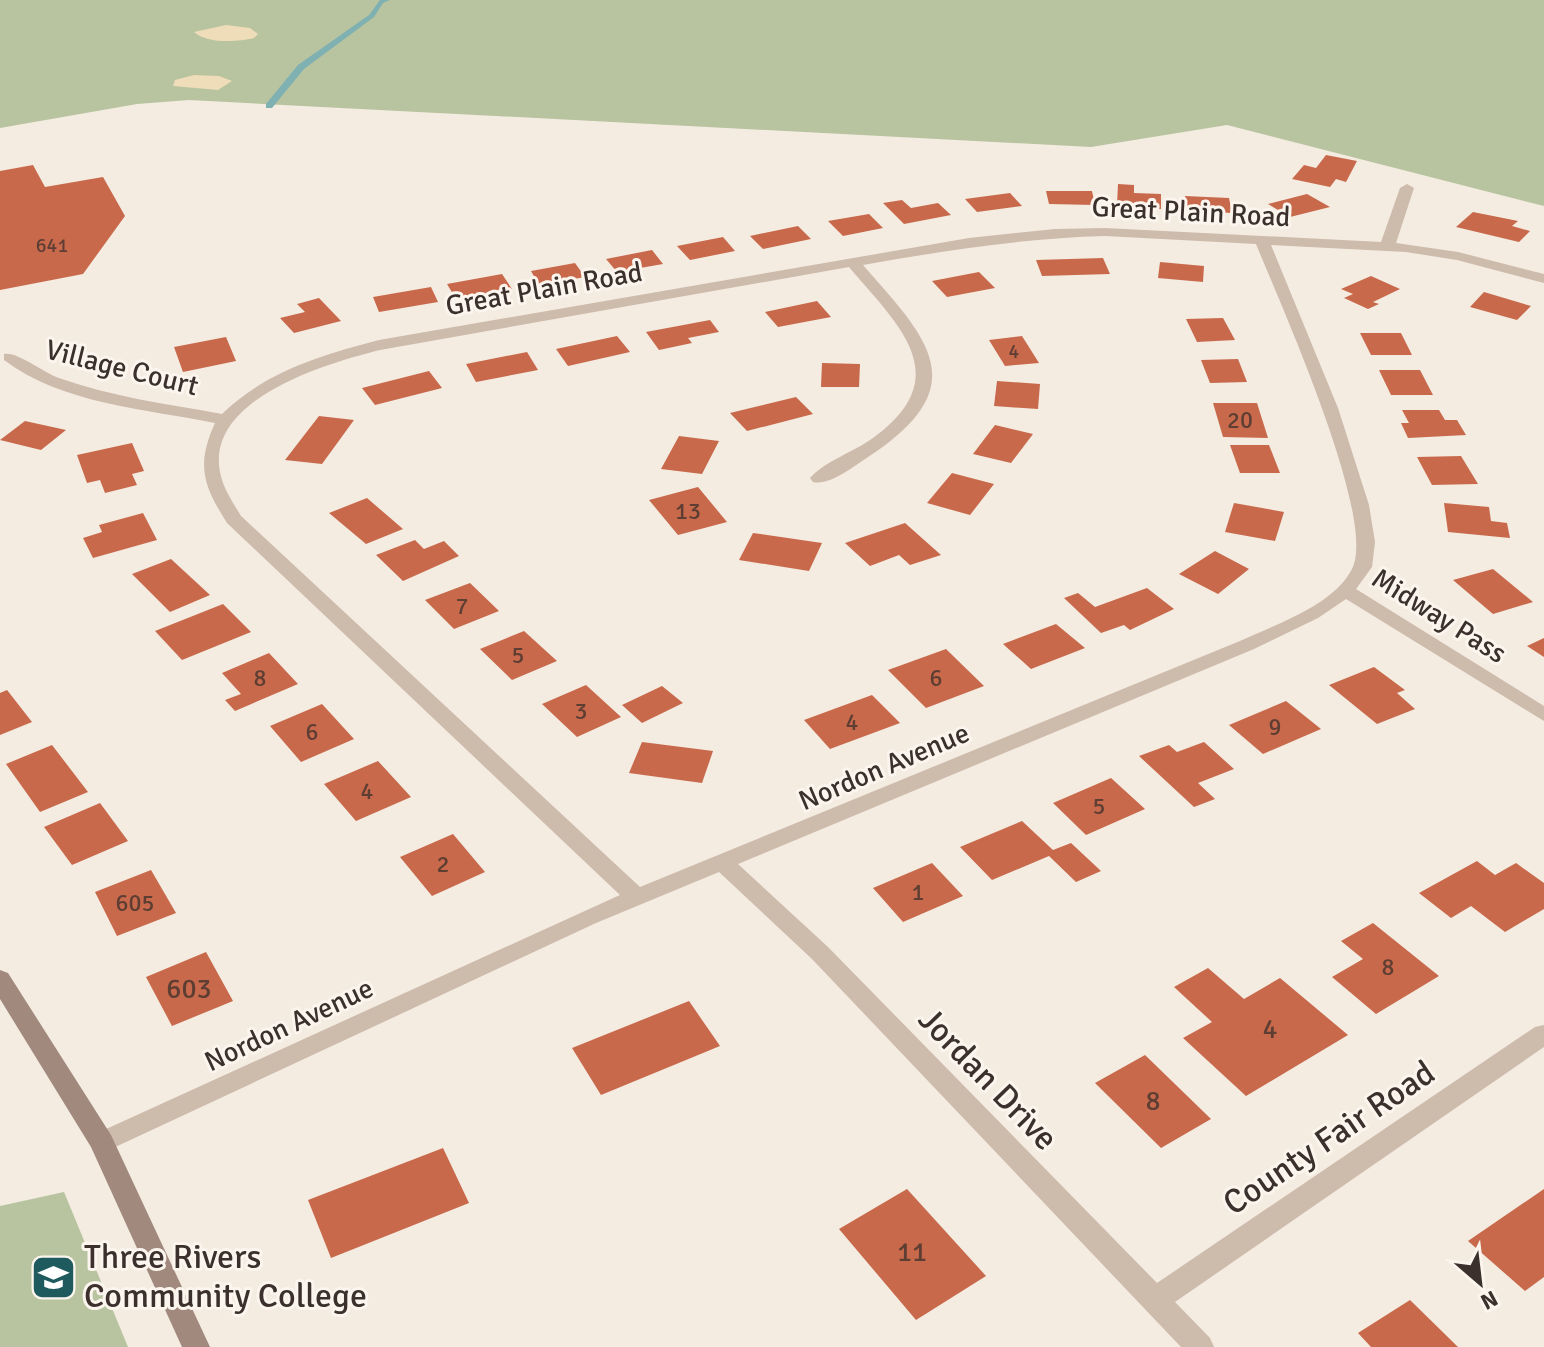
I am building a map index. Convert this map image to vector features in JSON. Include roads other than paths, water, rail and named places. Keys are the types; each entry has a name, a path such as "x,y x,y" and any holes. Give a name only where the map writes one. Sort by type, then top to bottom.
{"main road":[{"path":"0,979 102,1142 196,1347"}],"street":[{"path":"1387,247 1407,188"},
{"name":"Great Plain Road","path":"637,897 236,522 220,497 212,466 212,447 225,420 252,394 279,378 364,349 852,262 977,241 1059,232 1138,233 1439,252 1544,279"},
{"name":"Nordon Avenue","path":"102,1142 637,897 1247,645 1306,615 1344,589 1357,576 1367,557 1362,510 1340,439 1262,242"},
{"path":"819,478 894,429 918,402 925,381 924,359 916,338 852,262"},
{"name":"Village Court","path":"10,357 29,371 55,382 225,420"},
{"name":"Midway Pass","path":"1344,589 1544,715"},
{"name":"Jordan Drive","path":"722,862 820,953 1200,1347"},
{"name":"County Fair Road","path":"1155,1300 1544,1034"}],"waterway":[{"path":"269,106 301,67 372,16 380,2 387,0"}],"place":[{"name":"Three Rivers Community College","path":"53,1277"}]}
